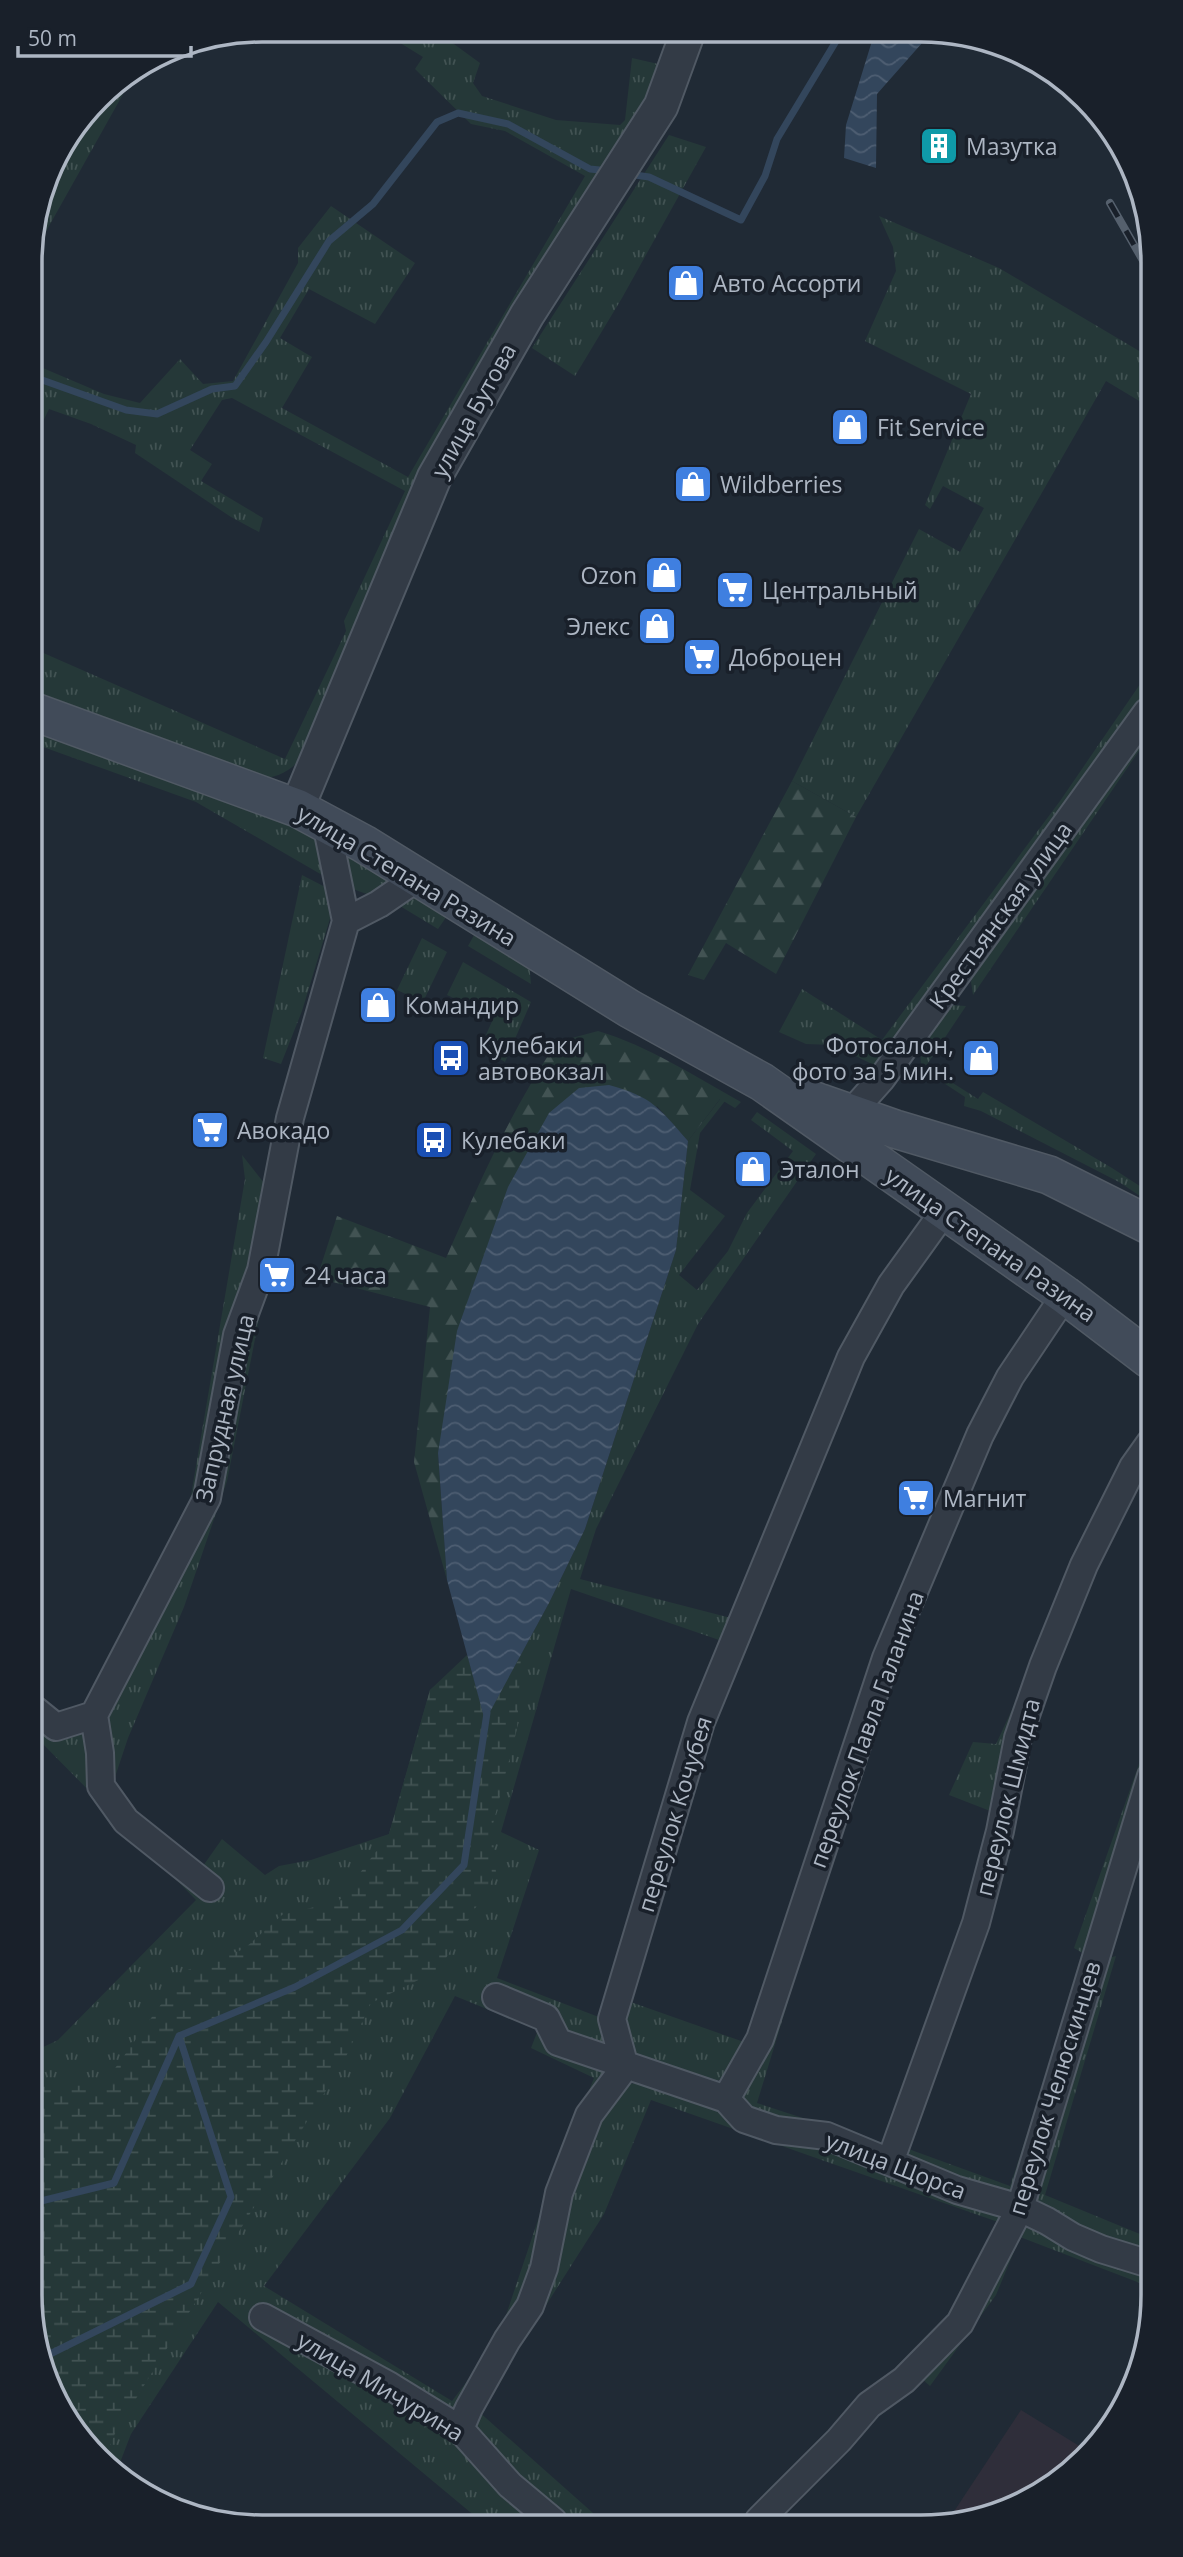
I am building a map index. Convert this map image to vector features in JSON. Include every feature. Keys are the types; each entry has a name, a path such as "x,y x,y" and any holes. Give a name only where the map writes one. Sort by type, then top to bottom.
{"main road":[{"name":"улица Степана Разина","path":"42,714 311,816 630,1009 762,1082 1065,1295 1141,1353"},
{"name":"улица Степана Разина","path":"762,1082 849,1114 1049,1175 1141,1221"}],"street":[{"name":"улица Бутова","path":"311,816 434,478 527,315 661,106 684,42"},
{"name":"Крестьянская улица","path":"849,1114 890,1066 1141,720"},
{"name":"Запрудная улица","path":"94,1715 206,1498 237,1335 261,1270 289,1118 346,921 311,816"},
{"path":"346,921 379,904 417,878"},
{"name":"переулок Кочубея","path":"625,2067 612,2019 701,1722 850,1356 891,1285 944,1210"},
{"name":"переулок Павла Галанина","path":"726,2099 760,2039 886,1658 980,1435 1010,1377 1065,1295"},
{"name":"переулок Шмидта","path":"890,2162 975,1923 1000,1831 1018,1738 1043,1666 1084,1565 1141,1456"},
{"path":"42,1715 56,1727 94,1715 100,1753 101,1786 126,1821 210,1888"},
{"name":"переулок Челюскинцев","path":"764,2515 839,2440 869,2405 904,2380 960,2323 1020,2208 1141,1809"},
{"name":"улица Щорса","path":"496,1997 546,2018 558,2042 625,2067 726,2099 744,2119 776,2130 827,2136 957,2190 1020,2208 1073,2237 1141,2261"},
{"path":"460,2429 507,2340 530,2306 544,2268 559,2193 589,2115 625,2067"},
{"name":"улица Мичурина","path":"263,2317 390,2386 460,2429 510,2485 545,2515"}],"shaded area":[{"path":"1021,2410 1081,2447 1043,2478 1018,2492 978,2508 953,2512"}],"green space":[{"path":"399,42 451,42 480,63 473,83 482,96 556,120 620,125 625,120 632,58 667,66 298,762 275,776 249,778 42,707 42,652 285,759 346,631 344,621 405,491 232,398 222,400 190,450 212,464 201,481 263,518 259,532 231,517 135,453 136,445 91,424 49,409 42,423 42,368 104,394 140,403 180,359 203,384 233,381 298,263 298,248 331,206 415,263 375,324 309,289 280,338 312,357 282,408 408,477 585,176 505,131 471,124 415,69 423,57"},
{"path":"125,90 44,236 49,205 71,152 87,128"},
{"path":"669,135 706,147 575,376 532,348"},
{"path":"879,216 999,268 1141,352 1141,402 1106,381 856,817 792,781 919,529 960,552 984,508 943,486 930,509 925,505 971,394 865,341 896,271 893,247"},
{"path":"1141,683 1141,706 891,1050 876,1066 833,1045 806,1044 779,1032 802,989 882,1040 1060,801"},
{"path":"42,731 315,831 329,879 196,802 42,747"},
{"path":"1141,734 1141,748 973,995 971,982 977,961"},
{"path":"792,781 856,817 776,974 726,943 704,980 688,975"},
{"path":"341,844 396,878 372,896 353,889"},
{"path":"302,875 331,890 332,912 302,1011 281,1064 263,1058"},
{"path":"420,895 449,913 438,929 400,906"},
{"path":"477,930 529,962 531,984 468,946"},
{"path":"422,938 447,952 423,1002 397,990"},
{"path":"463,962 531,1002 505,1062 480,1048 494,1017 447,995"},
{"path":"948,1005 966,1006 926,1066 978,1099 983,1092 1112,1168 1141,1187 1141,1197 1119,1182 981,1111 964,1106 965,1097 921,1068 920,1045"},
{"path":"598,1031 653,1053 741,1102 735,1108 720,1099 688,1141 657,1106 438,1453 447,1580 414,1462 430,1307 317,1278 337,1216 446,1258 510,1121 557,1042"},
{"path":"721,1098 725,1101 700,1133 690,1190 725,1216 679,1275 697,1290 728,1251 747,1213 793,1151 751,1120 757,1112 816,1154 698,1324 596,1529 580,1579 731,1618 722,1641 571,1589 501,1832 539,1850 497,1978 604,2019 615,2055 541,2025 612,2072 583,2106 594,2078 531,2048 538,2030 455,1996 390,2118 264,2286 452,2401 497,2342 549,2187 537,2265 455,2438 533,2515 474,2515 218,2302 131,2434 120,2462 87,2429 71,2405 49,2352 42,2295 42,2048 58,2040 196,1900 128,1830 203,1866 222,1839 265,1875 279,1866 311,1860 389,1834 430,1690 468,1658 485,1720 549,1603 585,1529 676,1250 688,1141"},
{"path":"242,1155 268,1188 199,1494 189,1507 245,1179"},
{"path":"269,1268 227,1481 184,1607 128,1738 111,1789 106,1716 215,1499 245,1338"},
{"path":"1042,1645 998,1814 949,1795 973,1742 996,1744"},
{"path":"467,1655 485,1720 521,1655 517,1729 492,1828 496,1873 439,1970 371,2003 343,2063 116,2431 107,2452 71,2405 49,2352 42,2295 42,2087 103,2085 185,1971 244,1949 282,1915 339,1901 389,1834 430,1690"},
{"path":"875,1717 757,2103 886,2145 887,2155 778,2125 734,2097"},
{"path":"42,1720 78,1729 88,1735 105,1807 42,1743"},
{"path":"1141,1758 1141,1784 1013,2200 898,2158 903,2147 1010,2186 1086,1955 1074,1948"},
{"path":"801,1875 753,2036 729,2071 719,2080 702,2084 648,2065 633,2051 623,2023 625,2000 744,2042"},
{"path":"1116,1956 1045,2195 1141,2234 1141,2254 1029,2204 1104,1959"},
{"path":"641,2082 825,2142 1004,2216 998,2222 651,2100 604,2214 543,2310 557,2261 569,2196 599,2121 624,2085"},
{"path":"1023,2216 1141,2267 1141,2283 1020,2237 996,2295 930,2386 921,2378"},
{"path":"478,2411 595,2515 557,2515 516,2481 474,2429"}],"water":[{"path":"872,42 923,42 877,94 876,168 844,158 846,125"},
{"path":"609,1085 646,1099 670,1120 688,1141 676,1250 585,1529 549,1603 485,1721 447,1580 438,1453 457,1331 508,1187 549,1113 579,1088"}],"waterway":[{"path":"628,174 649,177 741,220 765,176 777,139 836,42"},
{"path":"42,380 126,410 157,414 212,389 235,386 329,241 373,204 437,122 458,113 508,124 590,169 609,171"},
{"path":"50,2354 191,2284 231,2197 179,2036 295,1987 402,1930 464,1865 487,1713"},
{"path":"42,2201 114,2183 179,2036"}],"railway":[{"path":"1110,203 1141,256"}],"place":[{"name":"Мазутка","path":"939,146"},
{"name":"Авто Ассорти","path":"686,283"},
{"name":"Fit Service","path":"850,427"},
{"name":"Wildberries","path":"693,484"},
{"name":"Ozon","path":"664,575"},
{"name":"Центральный","path":"735,590"},
{"name":"Элекс","path":"657,626"},
{"name":"Доброцен","path":"702,657"},
{"name":"Командир","path":"378,1005"},
{"name":"Кулебаки автовокзал","path":"451,1058"},
{"name":"Фотосалон, фото за 5 мин.","path":"981,1058"},
{"name":"Авокадо","path":"210,1130"},
{"name":"Кулебаки","path":"434,1140"},
{"name":"Эталон","path":"753,1169"},
{"name":"24 часа","path":"277,1275"},
{"name":"Магнит","path":"916,1498"}]}
